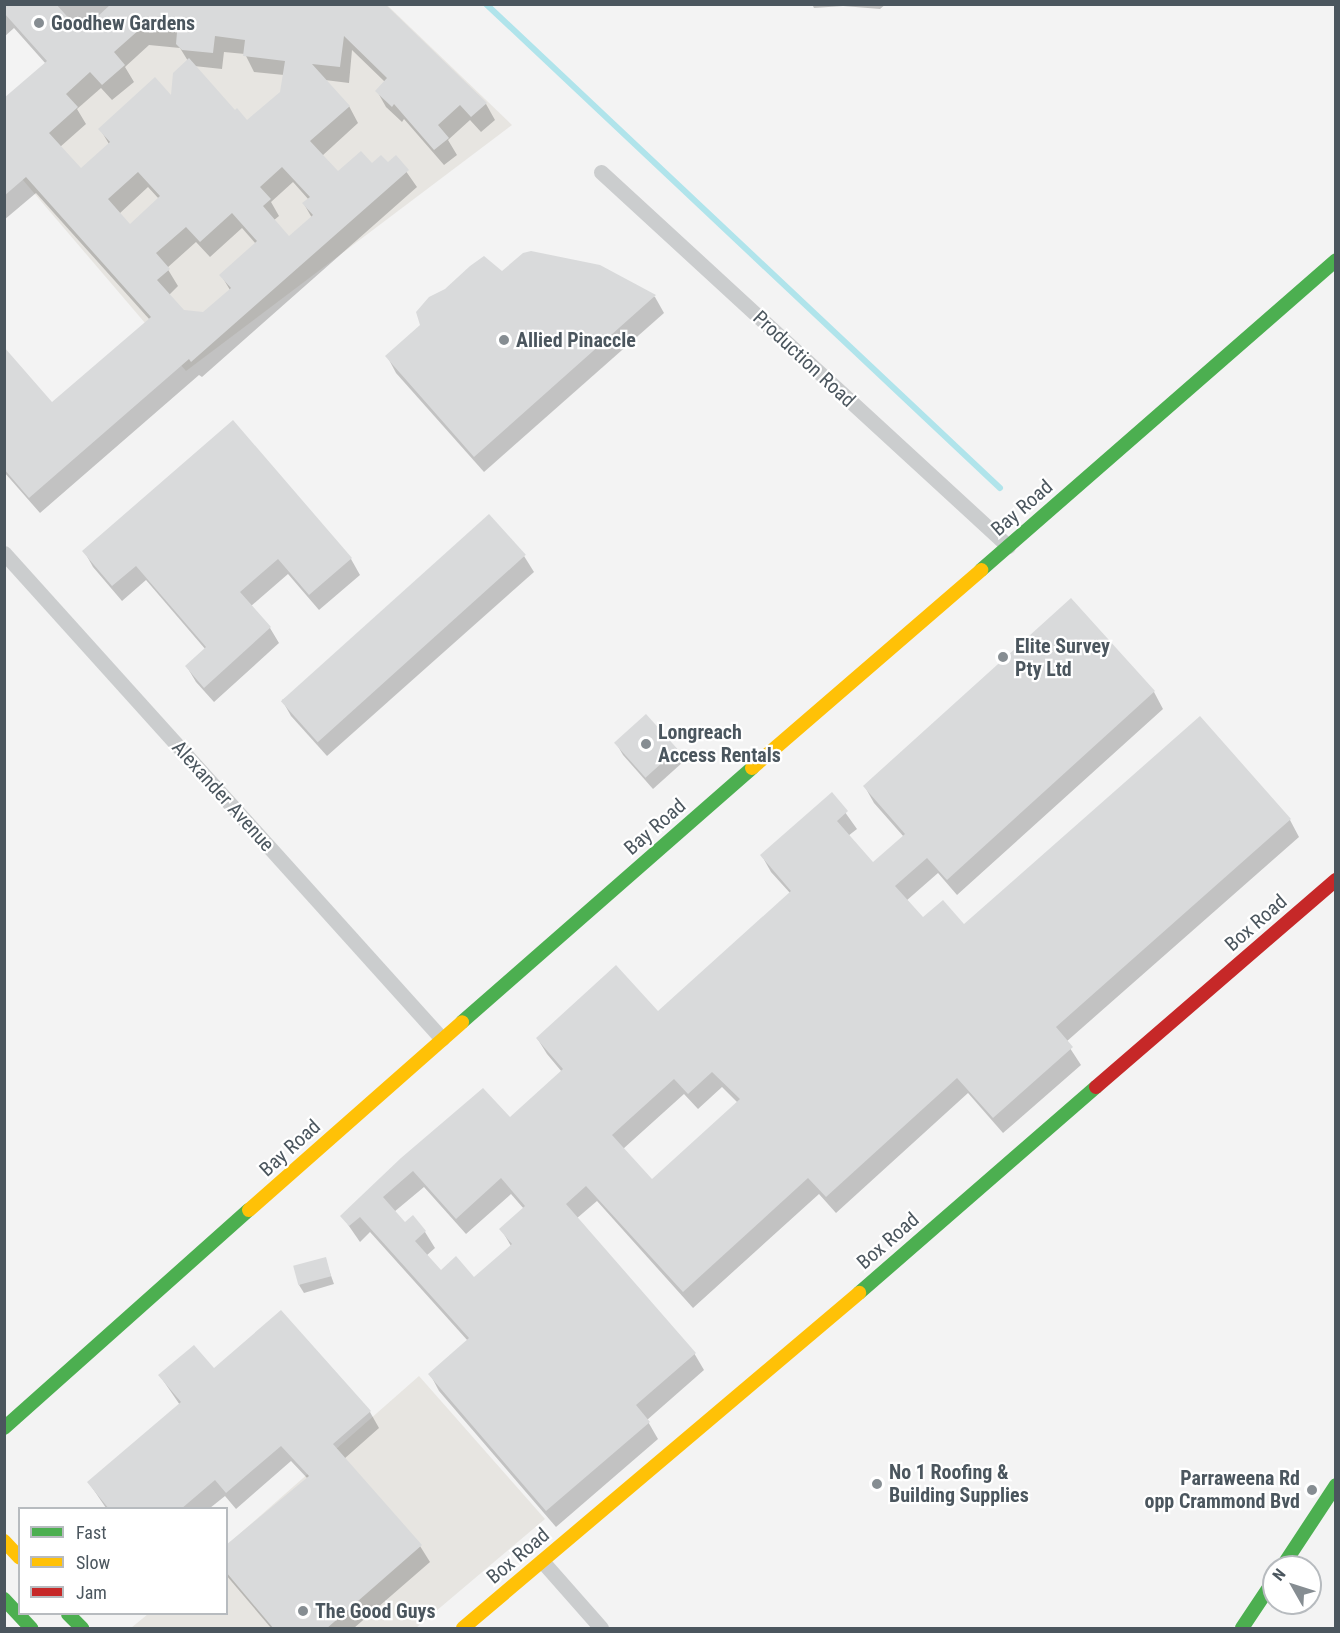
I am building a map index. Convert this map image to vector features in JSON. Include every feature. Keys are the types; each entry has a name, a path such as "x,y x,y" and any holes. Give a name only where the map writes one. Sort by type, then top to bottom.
{"street":[{"name":"Production Road","path":"601,172 1008,546"},
{"name":"Bay Road","path":"4,1428 442,1040 1335,260"},
{"name":"Alexander Avenue","path":"4,554 442,1040"},
{"name":"Box Road","path":"463,1629 737,1398 1335,880"},
{"path":"1290,1555 1335,1485"},
{"path":"4,1541 18,1556"},
{"path":"542,1561 601,1629"},
{"path":"1242,1629 1262,1598"},
{"path":"4,1599 18,1615"},
{"path":"18,1615 31,1629"},
{"path":"69,1615 82,1629"}],"shaded area":[{"path":"386,4 512,125 186,371 5,159 124,5"},
{"path":"419,1376 545,1519 416,1628 131,1628 147,1615 228,1615 228,1544"}],"building":[{"path":"4,4 56,4 81,32 111,4 385,4 487,103 471,117 460,105 438,125 449,138 434,150 394,104 392,107 375,91 387,78 344,36 340,67 312,64 350,106 310,141 338,171 361,151 372,163 381,155 388,162 396,155 409,170 191,362 189,359 29,498 4,469 4,347 52,402 151,317 26,177 4,196 4,98 47,61 4,13","holes":["140,29 177,32 176,44 182,50 213,53 215,36 245,40 243,56 285,61 280,92 247,120 237,108 235,110 189,58 173,73 171,95 155,77 98,129 110,142 81,168 49,133 78,107 66,94 90,72 102,85 125,65 114,52","282,167 310,197 302,203 313,215 289,236 263,206 271,199 260,187","138,172 160,196 130,224 108,199","232,213 257,241 219,275 231,288 203,312 184,310 157,280 170,269 156,253 186,227 200,242"]},
{"name":"Allied Pinaccle","path":"531,251 600,265 656,295 474,457 385,356 420,325 416,312 429,297 445,289 470,266 484,256 502,271 523,253"},
{"path":"233,420 352,558 309,595 278,559 240,592 271,627 204,688 185,666 206,647 136,566 112,586 82,551"},
{"path":"489,514 526,555 318,742 281,701"},
{"path":"1071,598 1155,691 947,880 927,858 895,886 923,917 943,900 964,924 1200,716 1291,819 1056,1027 1073,1047 993,1118 957,1078 826,1197 808,1178 683,1292 586,1186 566,1204 696,1353 636,1405 650,1422 546,1511 428,1374 469,1338 360,1217 349,1226 340,1216 401,1158 483,1088 510,1117 563,1069 536,1038 616,965 658,1011 791,891 760,855 832,792 848,811 837,821 873,862 905,834 863,786","holes":["712,1072 740,1099 652,1179 612,1135 674,1079 688,1094","413,1171 456,1219 501,1178 525,1206 499,1229 512,1244 474,1277 456,1256 441,1270 415,1241 426,1231 413,1215 405,1222 383,1197"]},
{"path":"646,714 677,749 645,778 614,743"},
{"path":"326,1257 331,1276 298,1285 293,1266"},
{"path":"281,1310 371,1411 333,1444 422,1545 326,1629 274,1629 228,1574 228,1543 309,1476 281,1446 226,1493 215,1480 183,1507 107,1507 87,1482 181,1402 158,1375 194,1345 214,1368"}],"waterway":[{"path":"486,4 1000,488"}],"traffic: fast":[{"path":"981,570 1336,260"},
{"path":"462,1022 752,768"},
{"path":"859,1293 1096,1087"},
{"path":"4,1428 249,1210"},
{"path":"1290,1555 1336,1485"},
{"path":"1242,1628 1262,1598"},
{"path":"4,1599 18,1614"},
{"path":"19,1615 31,1628"},
{"path":"69,1615 82,1628"}],"traffic: slow":[{"path":"752,768 981,570"},
{"path":"249,1210 462,1022"},
{"path":"463,1628 859,1293"},
{"path":"4,1541 18,1556"}],"traffic: jam":[{"path":"1096,1087 1336,880"}],"place":[{"name":"Goodhew Gardens","path":"39,23"},
{"name":"Allied Pinaccle","path":"504,340"},
{"name":"Elite Survey Pty Ltd","path":"1003,657"},
{"name":"Longreach Access Rentals","path":"646,744"},
{"name":"No 1 Roofing & Building Supplies","path":"877,1484"},
{"name":"Parraweena Rd opp Crammond Bvd","path":"1312,1490"},
{"name":"The Good Guys","path":"303,1611"}]}
